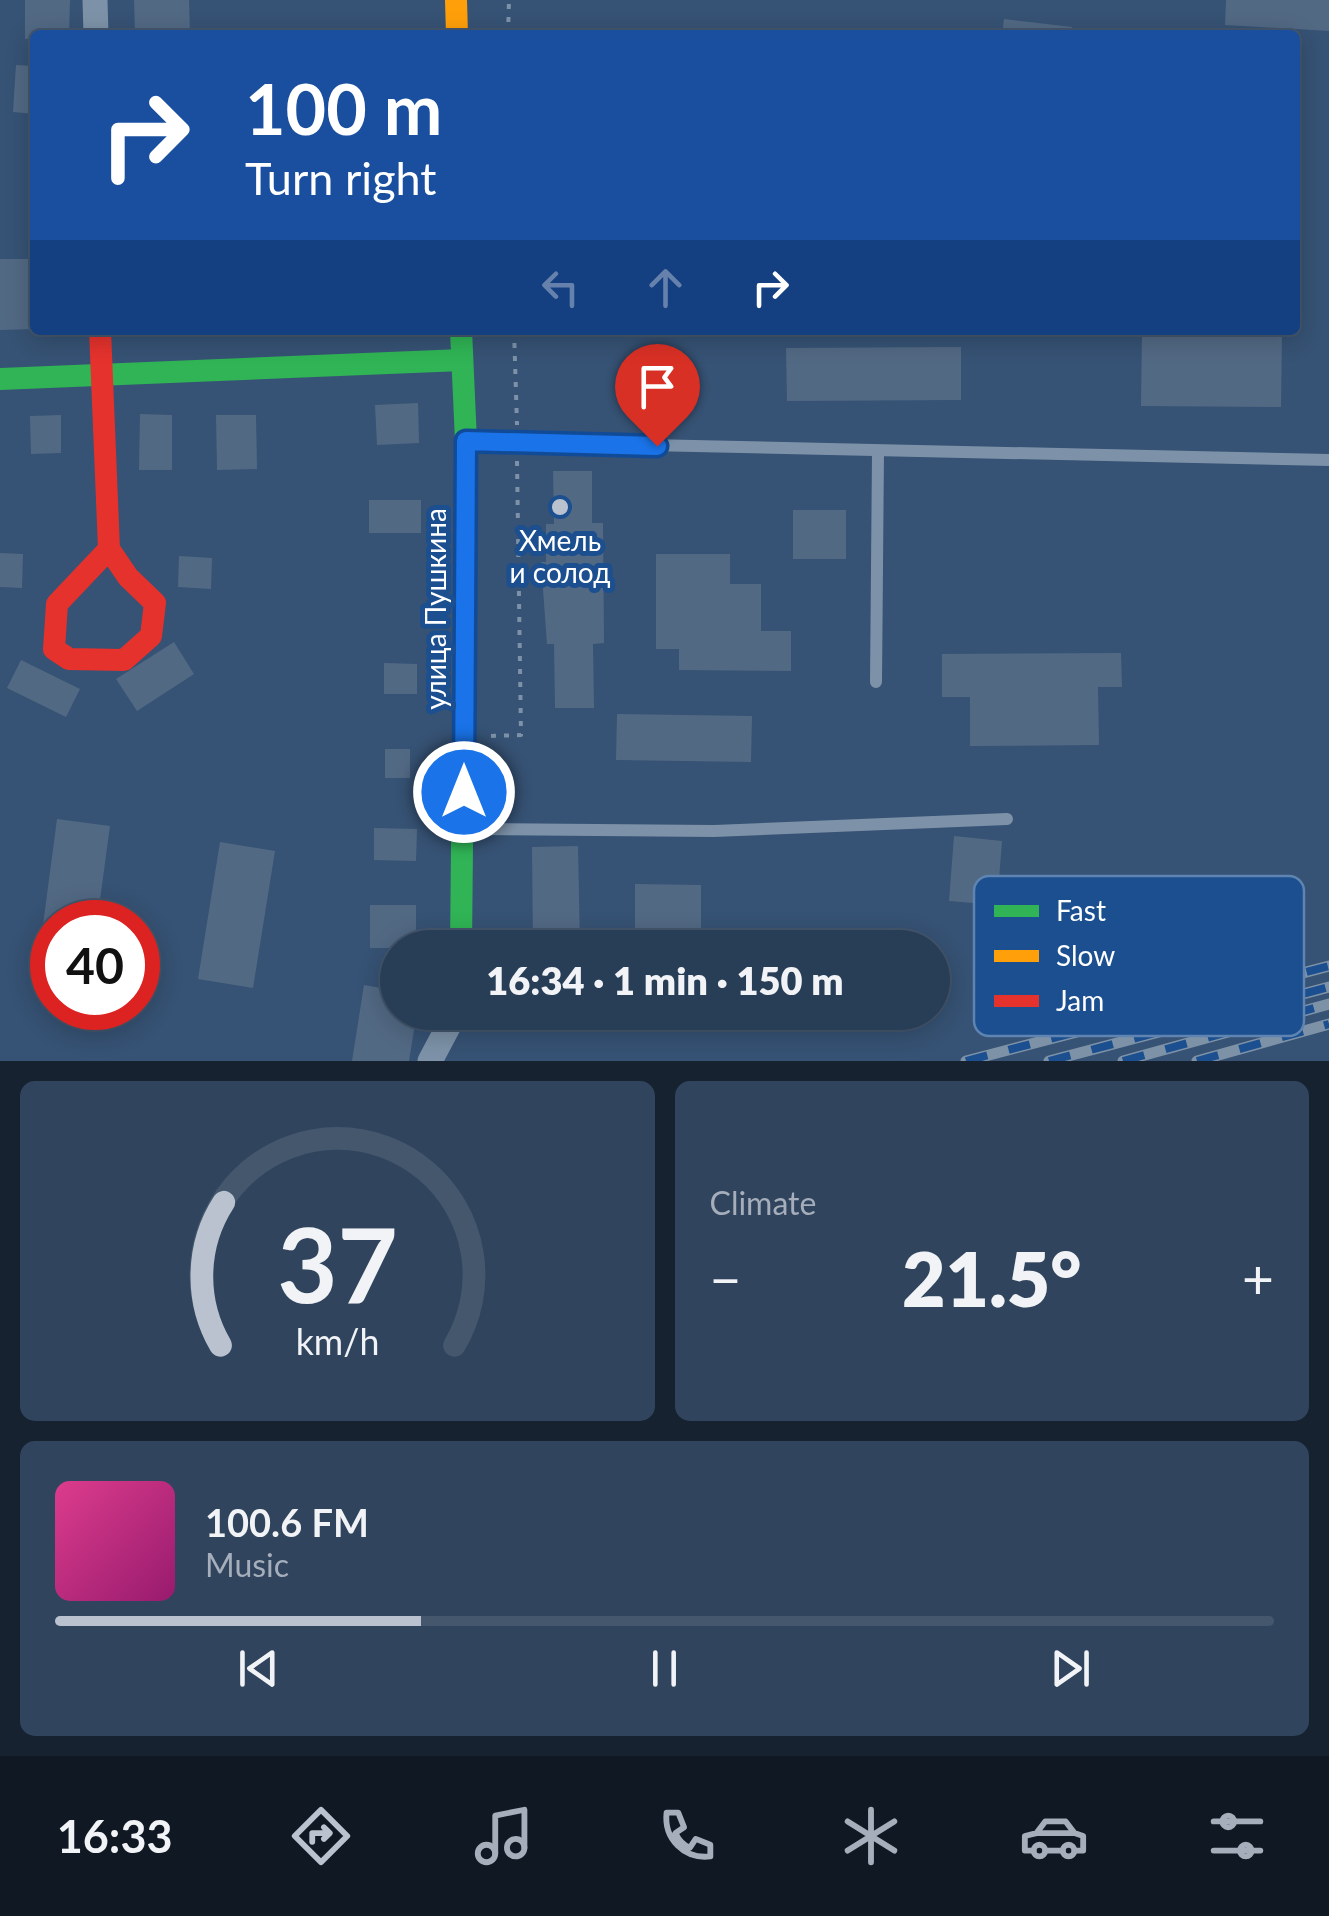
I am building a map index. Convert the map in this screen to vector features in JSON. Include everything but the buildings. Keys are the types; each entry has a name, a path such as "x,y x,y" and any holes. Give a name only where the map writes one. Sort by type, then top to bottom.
{"street":[{"path":"95,0 96,30"},
{"path":"456,0 457,30"},
{"path":"100,335 100,375 106,398 108,550 155,603 151,636 124,660 69,659 54,648 57,604 108,550"},
{"name":"улица Пушкина","path":"461,335 466,441 461,930"},
{"path":"0,379 462,360"},
{"path":"430,1061 446,1030"}],"lane":[{"path":"466,441 1329,460"},
{"path":"876,682 878,452"},
{"path":"464,829 714,831 1007,819"}],"path":[{"path":"508,30 509,0"},
{"path":"464,736 521,735 514,335"}],"railway":[{"path":"1304,973 1329,966"},
{"path":"1304,994 1329,987"},
{"path":"1304,1011 1329,1004"},
{"path":"1304,1031 1329,1024"},
{"path":"966,1061 1062,1036"},
{"path":"1049,1061 1144,1036"},
{"path":"1123,1061 1213,1036"},
{"path":"1197,1061 1286,1036"}],"traffic: fast":[{"path":"461,335 466,441 461,930"},
{"path":"0,379 462,360"}],"traffic: slow":[{"path":"456,0 457,30"}],"traffic: jam":[{"path":"100,335 109,549"},
{"path":"109,549 128,577 155,603 151,636 124,660 69,659 54,649 57,604 109,549"}],"place":[{"name":"Хмель и солод","path":"560,507"}],"route":[{"path":"464,792 466,441 657,446"}]}
